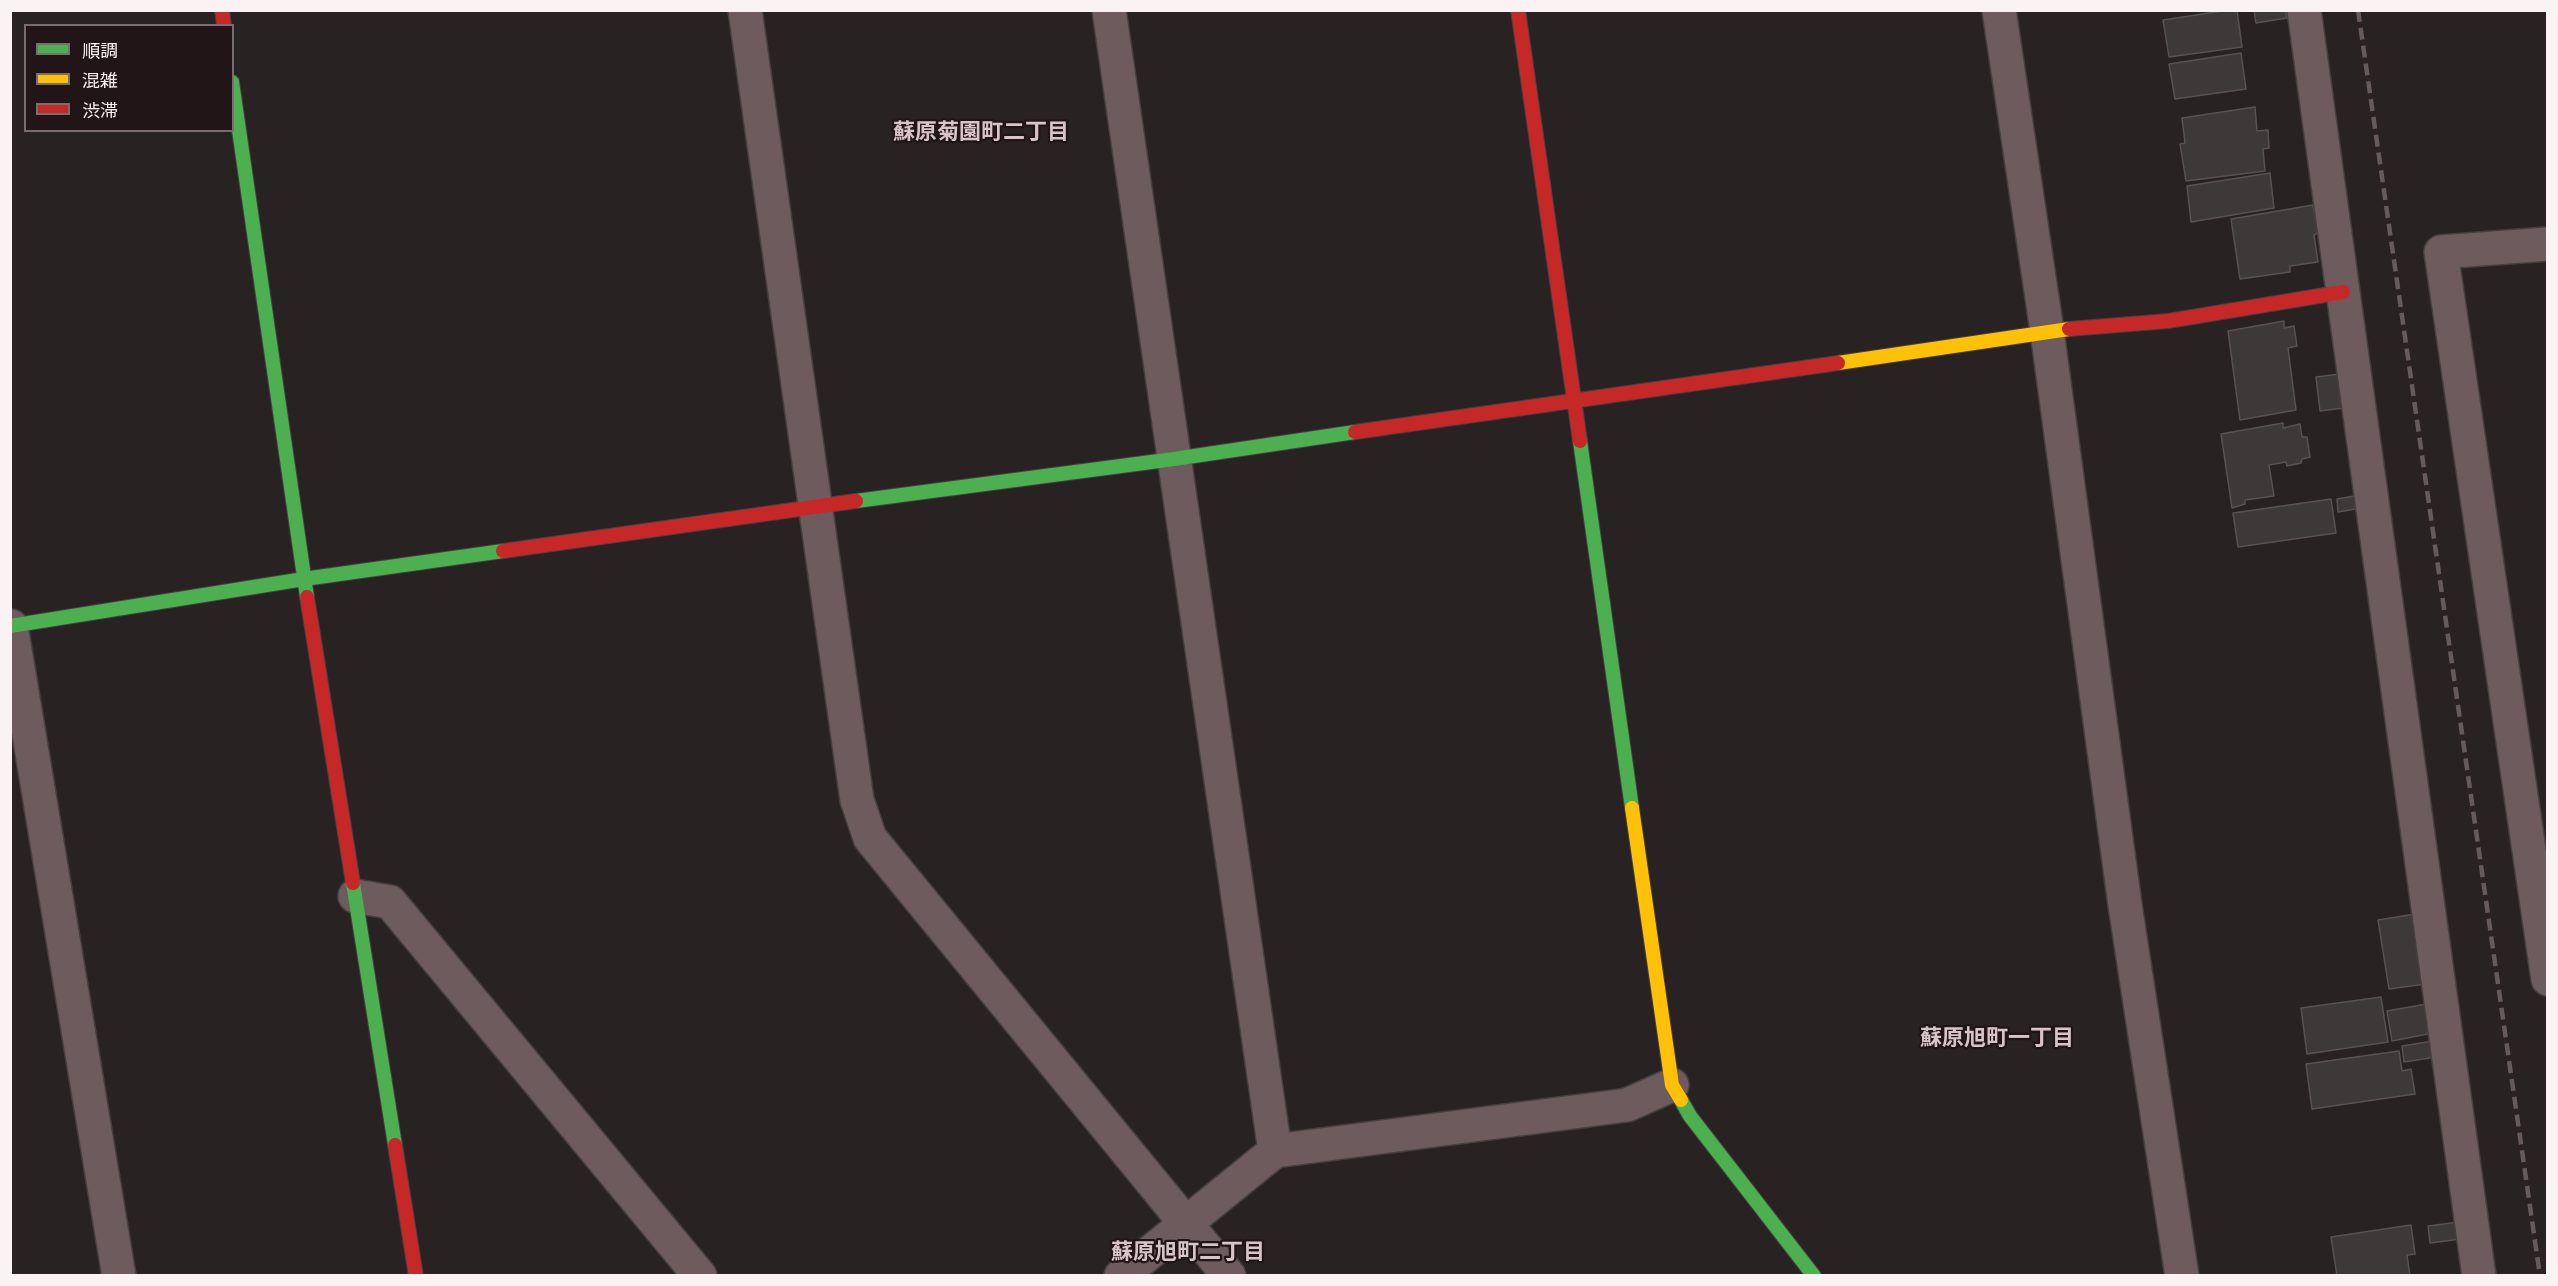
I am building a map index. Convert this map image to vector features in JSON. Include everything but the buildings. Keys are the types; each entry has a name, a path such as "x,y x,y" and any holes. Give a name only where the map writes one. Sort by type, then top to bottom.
{"street":[{"path":"745,10 857,800 870,838 1229,1275"},
{"path":"1109,10 1275,1151"},
{"path":"1518,10 1671,1085 1690,1116 1814,1275"},
{"path":"1999,10 2047,330 2125,904 2182,1275"},
{"path":"2304,10 2479,1275"},
{"path":"234,96 304,579 416,1275"},
{"path":"2547,244 2441,252 2547,979"},
{"path":"119,1275 11,626 304,579 816,506 1174,459 1834,364 2047,330 2168,321 2343,292"},
{"path":"355,896 390,902 700,1275"},
{"path":"1121,1275 1275,1151 1627,1105 1671,1085"}],"railway":[{"path":"2358,10 2540,1276"}],"traffic: fast":[{"path":"234,96 307,597"},
{"path":"856,501 1174,459 1355,432"},
{"path":"1580,441 1632,808"},
{"path":"10,626 304,579 503,551"},
{"path":"353,883 395,1145"},
{"path":"1681,1100 1690,1116 1814,1276"}],"traffic: slow":[{"path":"1838,363 2069,329"},
{"path":"1632,808 1672,1085 1681,1100"}],"traffic: jam":[{"path":"222,10 224,24"},
{"path":"1518,10 1580,441"},
{"path":"2069,329 2168,321 2343,292"},
{"path":"1355,432 1838,363"},
{"path":"503,551 856,501"},
{"path":"307,597 353,883"},
{"path":"395,1145 416,1276"}],"district":[{"name":"蘇原菊園町二丁目","path":"981,132"},
{"name":"蘇原旭町一丁目","path":"1997,1038"},
{"name":"蘇原旭町二丁目","path":"1188,1252"}]}
